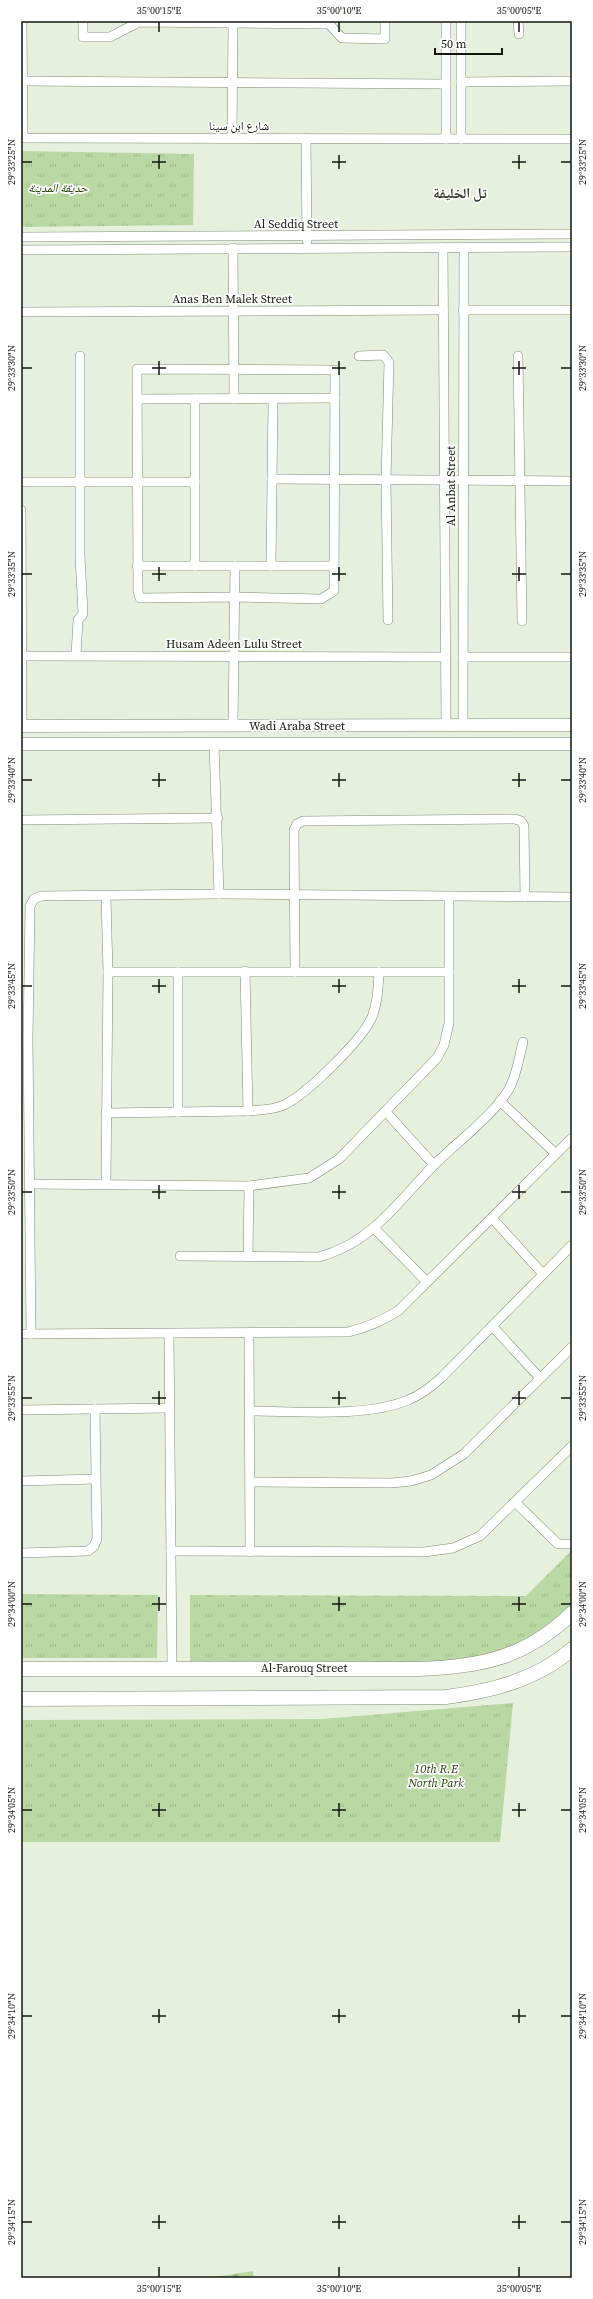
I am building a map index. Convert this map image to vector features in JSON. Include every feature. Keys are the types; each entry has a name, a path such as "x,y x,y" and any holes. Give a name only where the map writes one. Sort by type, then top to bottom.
{"main road":[{"name":"Wadi Araba Street","path":"21,726 572,725"},
{"path":"308,726 309,744"},
{"name":"Wadi Araba Street","path":"21,744 572,744"},
{"name":"Al-Farouq Street","path":"21,1669 465,1667 499,1658 531,1644 544,1636 572,1613"},
{"path":"21,1699 446,1697 477,1693 530,1676 572,1649"}],"street":[{"name":"شارع ابن سينا","path":"22,21 23,138 572,139"},
{"path":"83,21 83,36 110,36 139,22 329,23 342,38 385,39 385,21"},
{"path":"446,21 446,139"},
{"path":"461,21 461,139"},
{"path":"518,21 519,34"},
{"path":"232,138 233,23"},
{"path":"22,81 446,84"},
{"path":"461,82 572,82"},
{"path":"306,138 307,248"},
{"name":"Al Seddiq Street","path":"21,237 572,234"},
{"name":"Al Anbat Street","path":"443,247 446,725"},
{"name":"Al Anbat Street","path":"463,725 464,247"},
{"name":"Al Seddiq Street","path":"21,250 572,247"},
{"path":"233,248 234,399"},
{"name":"Anas Ben Malek Street","path":"21,312 443,310"},
{"path":"464,310 572,310"},
{"path":"359,356 383,355 389,362 386,480 389,578 388,620"},
{"path":"76,655 78,620 83,614 80,556 80,356"},
{"path":"518,356 522,621"},
{"path":"137,369 233,369 335,370 334,591 321,599 235,597 140,598 138,591 137,566 137,369"},
{"path":"138,399 335,398"},
{"path":"195,399 195,566"},
{"path":"271,566 273,399"},
{"path":"272,479 572,481"},
{"path":"21,482 195,482"},
{"path":"21,510 21,726"},
{"path":"137,566 334,566"},
{"path":"233,726 235,566"},
{"name":"Husam Adeen Lulu Street","path":"22,656 445,657"},
{"path":"463,657 572,657"},
{"path":"214,744 218,818 219,894"},
{"path":"21,820 218,818"},
{"path":"295,972 294,830 297,824 303,821 515,819 521,821 524,826 525,897"},
{"path":"31,1334 31,1184 25,1040 30,906 34,899 41,896 106,897 219,894 572,897"},
{"path":"106,897 108,972 106,1184"},
{"path":"31,1184 249,1186 309,1178 339,1159 437,1058 444,1044 450,1023 449,897"},
{"path":"244,971 248,1111"},
{"path":"108,972 449,972"},
{"path":"178,972 178,1112"},
{"path":"106,1113 269,1110 284,1104 296,1097 332,1065 364,1031 376,1004 379,972"},
{"path":"180,1256 320,1257 336,1253 374,1228 434,1165 500,1101 510,1087 516,1073 523,1042"},
{"path":"500,1101 556,1154"},
{"path":"386,1112 434,1165"},
{"path":"21,1334 249,1334 348,1332 364,1329 379,1323 398,1311 572,1138"},
{"path":"248,1257 249,1186"},
{"path":"492,1218 543,1274"},
{"path":"374,1228 427,1282"},
{"path":"250,1411 360,1411 387,1407 408,1400 425,1391 441,1378 572,1245"},
{"path":"492,1326 540,1378"},
{"path":"169,1334 172,1668"},
{"path":"249,1334 250,1552"},
{"path":"250,1482 392,1483 411,1481 431,1475 464,1454 572,1347"},
{"path":"21,1410 170,1408"},
{"path":"21,1553 88,1551 94,1546 97,1539 94,1409"},
{"path":"171,1551 439,1551 468,1543 480,1536 572,1446"},
{"path":"21,1481 95,1479"},
{"path":"516,1502 558,1544 568,1546 572,1544"}],"green space":[{"name":"حديقة المدينة","path":"21,151 194,154 193,225 21,227"},
{"path":"572,1550 572,1609 544,1636 486,1658 445,1662 190,1661 190,1595 526,1596"},
{"path":"21,1594 158,1595 157,1658 21,1658"},
{"name":"10th R.E North Park","path":"513,1703 500,1842 21,1842 21,1720 322,1719"},
{"path":"253,2271 254,2278 207,2278"}],"district":[{"name":"تل الخليفة","path":"460,193"}]}
